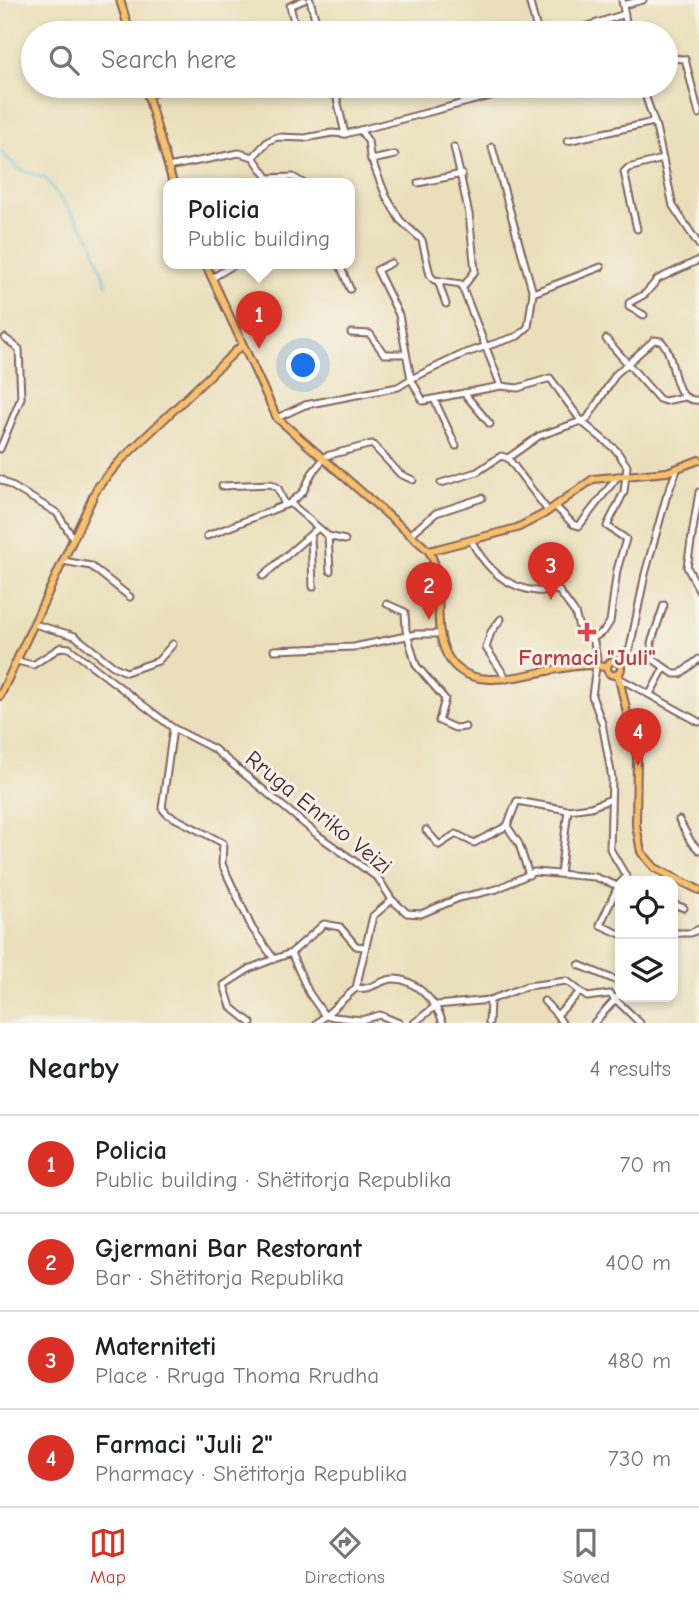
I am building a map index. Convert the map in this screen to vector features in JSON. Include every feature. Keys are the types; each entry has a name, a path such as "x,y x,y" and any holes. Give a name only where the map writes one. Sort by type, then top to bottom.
{"main road":[{"path":"120,0 126,21"},
{"path":"149,98 172,178"},
{"path":"208,269 277,418 429,551 437,570 441,635 449,659 461,671 485,678 507,679 578,664 596,664 607,668 611,675 619,676"},
{"path":"1,693 73,538 108,473 242,345"},
{"path":"429,551 507,532 548,511 585,483 600,477 677,470 699,460"},
{"path":"607,668 611,662 620,664 619,676 637,756 636,825 641,852 655,868 699,891"}],"street":[{"path":"294,21 290,6 307,0 315,21"},
{"path":"529,0 535,21"},
{"path":"626,21 623,3 643,0"},
{"path":"603,21 625,14"},
{"path":"678,59 685,59 699,114"},
{"path":"337,98 345,134"},
{"path":"253,157 268,141 278,137 296,139 332,132 345,134 483,98"},
{"path":"646,98 673,206 699,245"},
{"path":"568,141 654,122"},
{"path":"360,130 368,141 371,160 382,189 400,220 422,240 430,275 438,281 457,282 463,288 484,348 501,386"},
{"path":"454,147 462,174 475,271 463,288"},
{"path":"277,418 305,405 398,387 484,348 510,340 526,330 533,293 492,147"},
{"path":"169,167 239,153 253,157 268,178 295,178"},
{"path":"371,160 395,155"},
{"path":"637,229 624,172 628,168 663,159"},
{"path":"418,183 462,174"},
{"path":"644,315 629,307 629,303 645,294 657,279 699,260"},
{"path":"391,263 377,268 377,272 399,315 405,335 405,354 411,379 421,399 501,386 518,388 540,379 552,379 582,422 621,455 628,475 607,526 626,540 617,570 612,617 607,629 593,639"},
{"path":"533,293 601,267"},
{"path":"212,278 227,269"},
{"path":"342,269 350,289"},
{"path":"438,281 446,304"},
{"path":"351,333 370,334 384,354 405,354"},
{"path":"0,449 21,398 19,349 5,338"},
{"path":"606,339 661,401 684,397 699,400"},
{"path":"508,458 539,436 582,422 590,416 597,399 627,364 654,340 661,341 670,352 676,383 684,397"},
{"path":"464,394 490,424"},
{"path":"434,399 456,446"},
{"path":"207,536 287,504 303,492 322,459 331,454 372,444 400,474 413,480"},
{"path":"441,483 477,472 501,456 508,458 548,511"},
{"path":"620,664 630,648 645,574 666,498 677,470"},
{"path":"555,506 573,524 579,526 618,476"},
{"path":"0,479 61,516 73,538"},
{"path":"222,486 271,484 278,488 287,504 328,536 345,540"},
{"path":"699,492 687,567 699,590"},
{"path":"411,534 436,513 482,498"},
{"path":"263,576 318,528"},
{"path":"311,535 313,587"},
{"path":"328,536 330,571"},
{"path":"472,542 481,558 506,582 537,591 559,590 577,616 582,634 593,639"},
{"path":"63,561 91,566 130,597"},
{"path":"387,604 405,612 408,637 416,665 446,701 439,721 455,727 465,727"},
{"path":"664,605 650,649 654,660 663,670 680,674 699,659"},
{"path":"501,619 491,632 486,648 507,679"},
{"path":"34,624 75,636 113,666 126,672 158,661 173,643"},
{"path":"274,650 354,647 408,637 441,635"},
{"path":"593,639 596,664 592,696 602,723 612,778 610,849 620,876"},
{"name":"Rruga Enriko Veizi","path":"17,661 33,665 61,647 69,648 173,728 214,749 319,836 378,878 402,910 421,914 541,872 615,881"},
{"path":"650,694 663,670"},
{"path":"619,676 699,722"},
{"path":"173,728 162,808 167,814 223,844 222,864 253,928 274,959"},
{"path":"426,830 439,845 456,834 474,843 507,826 512,807 517,801 568,810 591,807 611,799"},
{"path":"560,874 568,810"},
{"path":"679,820 691,842 699,850"},
{"path":"507,826 519,844 529,875"},
{"path":"615,896 600,925 615,932"},
{"path":"317,1023 356,988 373,916 392,900"},
{"path":"678,906 684,908"},
{"path":"251,1023 231,1007 224,985 251,968 291,953 324,924 340,927 356,946 364,947"},
{"path":"678,933 691,933 699,929"},
{"path":"291,953 309,993 324,1016"},
{"path":"579,965 615,980"},
{"path":"356,988 369,988 396,980 410,985 437,1005 443,1023"},
{"path":"414,1023 437,1005 490,1000 527,986 562,981 571,983 580,992 591,997 606,992 615,996"},
{"path":"557,1015 580,992"},
{"path":"489,1023 490,1000"},
{"path":"594,1023 615,1000"},
{"path":"544,1001 562,1023"},
{"path":"622,1002 640,1023"},
{"path":"324,1016 365,1020 380,1015 400,1023"}],"waterway":[{"path":"0,151 19,169 45,178 90,237 107,285"}],"place":[{"name":"Policia","path":"259,349"},
{"name":"Materniteti","path":"551,600"},
{"name":"Gjermani Bar Restorant","path":"429,620"},
{"name":"Farmaci \"Juli\"","path":"587,632"},
{"name":"Farmaci \"Juli 2\"","path":"638,766"}]}
